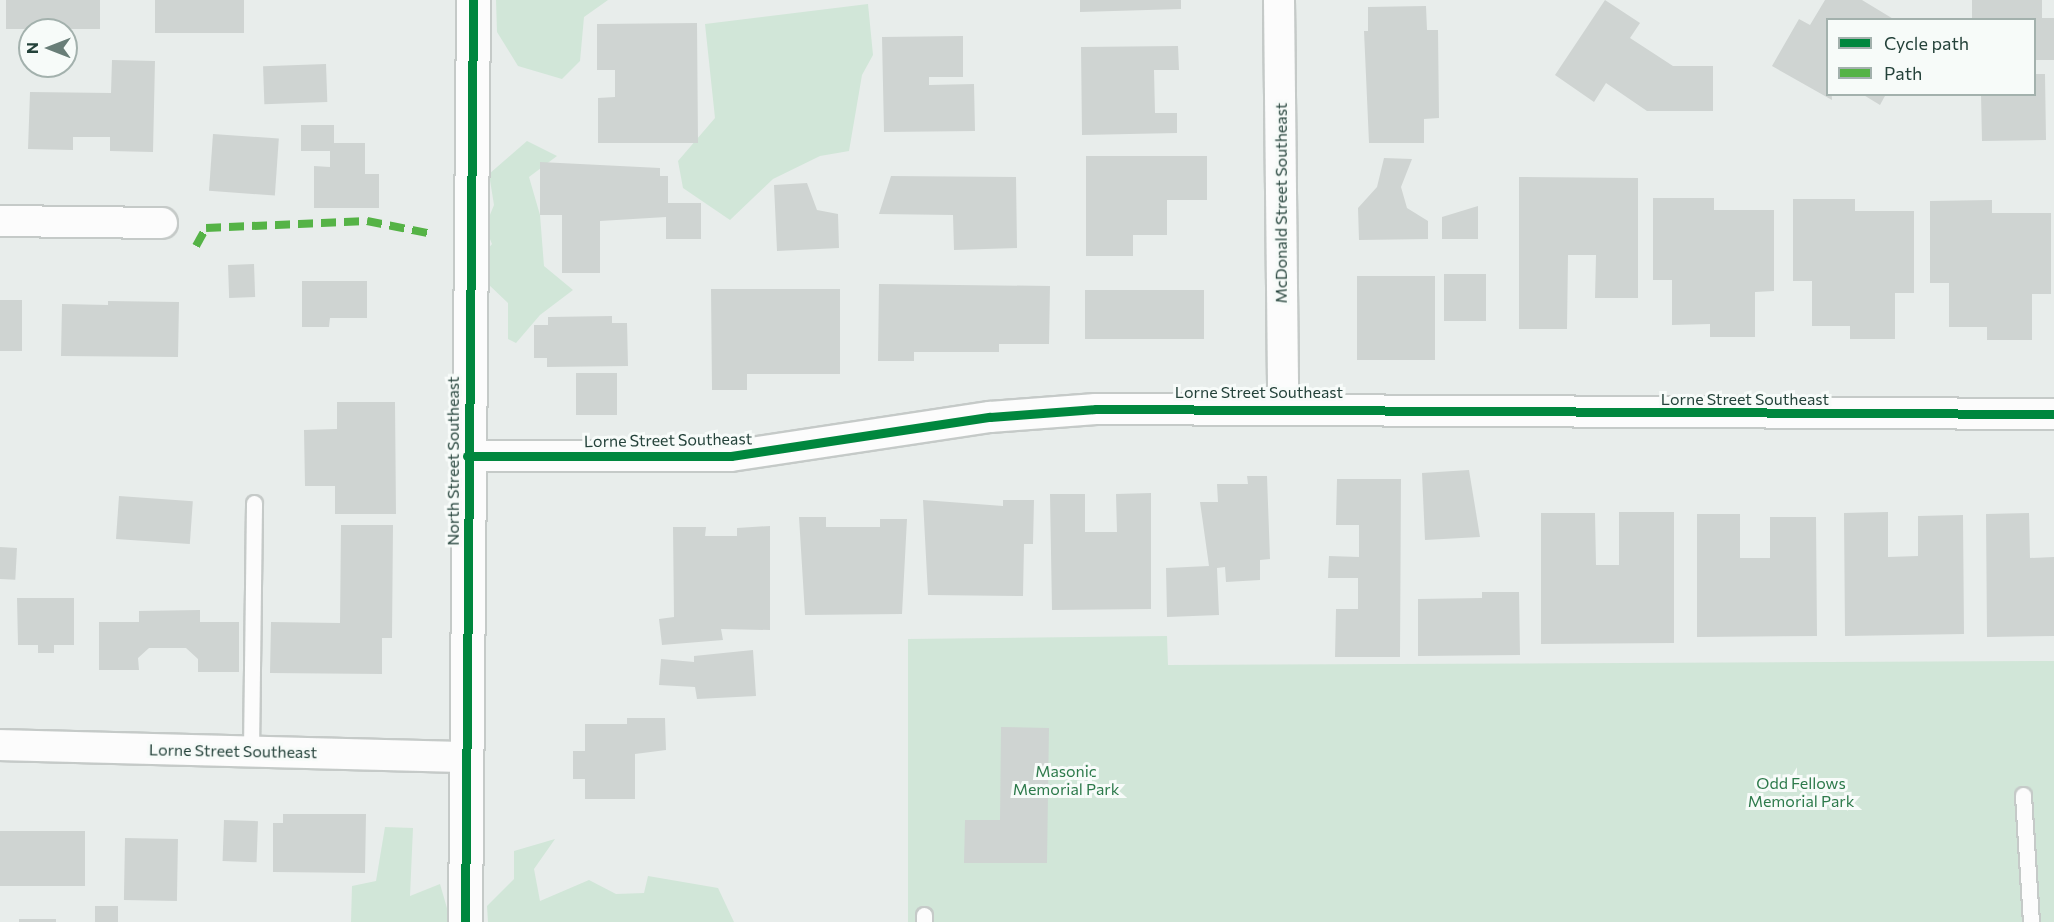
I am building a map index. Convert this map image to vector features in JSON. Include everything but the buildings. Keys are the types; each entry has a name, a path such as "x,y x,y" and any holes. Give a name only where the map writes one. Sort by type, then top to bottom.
{"street":[{"name":"North Street Southeast","path":"465,922 467,456 473,0"},
{"name":"McDonald Street Southeast","path":"1279,0 1283,406"},
{"path":"0,221 162,223"},
{"name":"Lorne Street Southeast","path":"467,456 731,456 990,417 1283,406 1658,415 2054,414"},
{"name":"Lorne Street Southeast","path":"0,746 466,757"}],"lane":[{"path":"251,751 254,503"},
{"path":"2023,795 2031,922"}],"green space":[{"path":"496,0 608,0 584,17 580,61 562,79 518,66 497,32"},
{"path":"868,4 873,55 862,75 849,151 820,156 773,179 730,220 683,188 678,161 715,118 705,24"},
{"path":"527,141 557,156 529,177 540,215 544,266 573,290 540,315 516,343 508,339 508,303 487,283 481,258 492,244 485,227 494,205 489,174"},
{"path":"1167,636 1168,665 2054,661 2054,922 908,922 908,639"},
{"path":"385,827 413,828 410,896 440,884 451,922 351,922 352,886 376,881"},
{"path":"555,839 534,869 540,901 589,880 616,894 644,893 648,876 718,888 734,922 488,922 487,906 514,879 514,851"}],"marked path":[{"path":"196,246 206,228 367,221 432,234"}],"cycle path":[{"path":"465,922 473,0"},
{"path":"467,456 731,456 990,417 1096,409 2054,414"}],"park label":[{"name":"Masonic Memorial Park","path":"1066,780"},
{"name":"Odd Fellows Memorial Park","path":"1801,792"}]}
